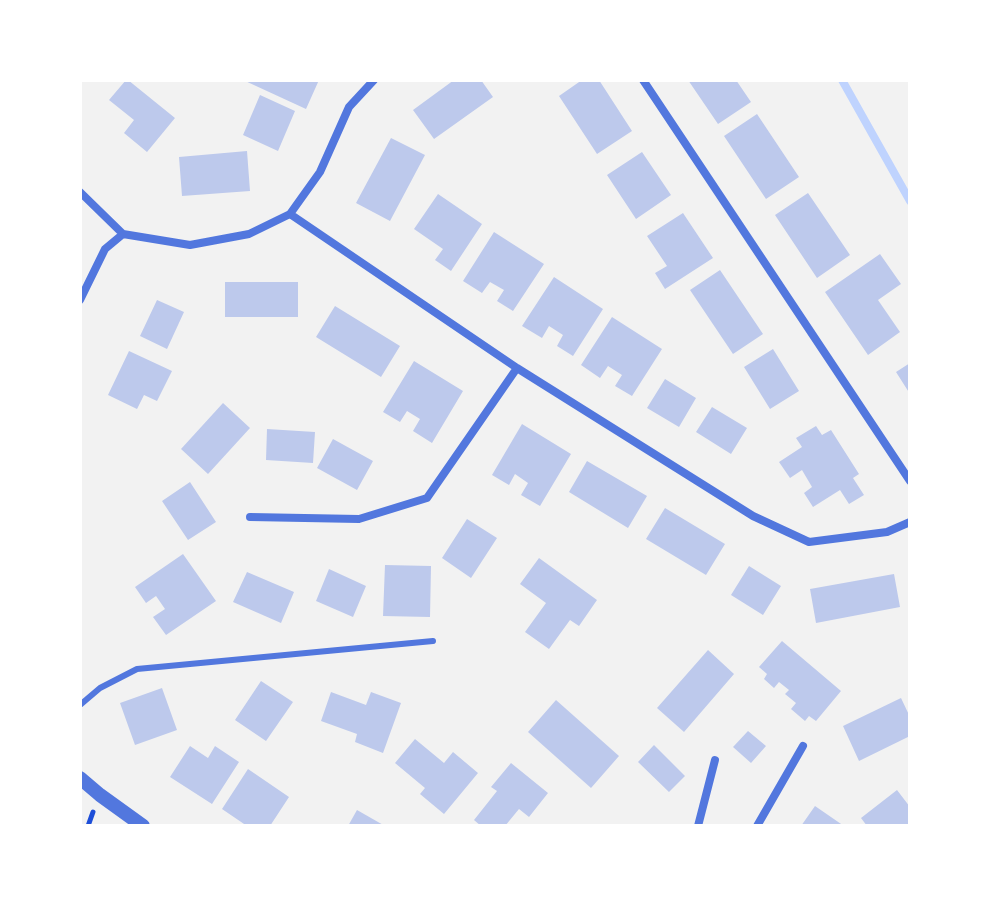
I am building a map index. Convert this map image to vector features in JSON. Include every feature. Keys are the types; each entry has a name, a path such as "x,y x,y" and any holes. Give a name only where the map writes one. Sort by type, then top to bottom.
{"street":[{"path":"80,192 123,234 190,245 249,234 290,214 320,172 349,107 374,80"},
{"path":"643,80 910,481"},
{"path":"290,214 517,368 753,516 809,542 887,532 910,522"},
{"path":"80,300 105,249 123,234"},
{"path":"250,517 359,519 427,498 517,368"},
{"path":"757,826 803,746"},
{"path":"698,826 715,760"},
{"path":"80,778 122,819 143,826"}],"lane":[{"path":"80,705 100,688 137,669 433,641"}],"building":[{"path":"126,80 175,118 147,152 124,133 134,120 109,100"},
{"path":"243,80 319,80 306,109"},
{"path":"454,80 481,80 493,97 434,139 413,110"},
{"path":"582,80 599,80 632,131 597,154 559,96"},
{"path":"688,80 736,80 751,102 718,124"},
{"path":"260,95 295,111 278,151 243,135"},
{"path":"757,114 799,177 766,199 724,136"},
{"path":"391,138 425,155 390,221 356,203"},
{"path":"247,151 250,191 182,196 179,157"},
{"path":"642,152 671,195 636,219 607,175"},
{"path":"808,193 850,255 817,278 775,215"},
{"path":"438,194 482,224 451,271 435,260 443,249 414,229"},
{"path":"683,213 713,258 665,289 655,273 667,266 647,236"},
{"path":"494,232 544,264 513,311 497,301 504,290 490,282 482,293 463,281"},
{"path":"880,254 901,284 878,300 900,332 868,355 825,292"},
{"path":"720,270 763,334 733,354 690,290"},
{"path":"554,277 603,309 573,356 557,346 563,335 549,326 542,338 522,326"},
{"path":"225,282 298,282 298,317 225,317"},
{"path":"157,300 184,312 167,349 140,336"},
{"path":"335,306 400,346 381,377 316,337"},
{"path":"612,317 662,349 632,396 615,386 622,375 608,366 600,378 581,365"},
{"path":"773,349 799,391 770,409 744,367"},
{"path":"129,351 172,371 157,401 144,395 137,409 108,395"},
{"path":"414,361 463,391 432,443 413,431 420,419 407,411 400,422 383,412"},
{"path":"910,363 910,394 896,372"},
{"path":"665,379 696,398 679,427 647,408"},
{"path":"223,403 250,428 208,474 181,449"},
{"path":"712,407 747,428 731,454 696,432"},
{"path":"522,424 571,454 540,506 521,495 528,483 515,474 509,485 492,475"},
{"path":"816,426 822,435 831,430 859,474 853,478 864,495 849,504 840,490 813,507 804,493 812,487 802,470 790,478 779,462 802,447 796,438"},
{"path":"267,429 315,432 313,463 266,460"},
{"path":"333,439 373,461 357,490 317,468"},
{"path":"587,461 647,496 628,528 569,492"},
{"path":"190,482 216,522 188,540 162,501"},
{"path":"665,508 725,544 706,575 646,539"},
{"path":"467,519 497,538 471,578 442,558"},
{"path":"183,554 216,601 166,635 153,617 165,609 156,596 146,603 135,587"},
{"path":"539,558 597,600 579,626 570,620 549,649 525,632 546,603 520,584"},
{"path":"385,565 431,566 430,617 383,616"},
{"path":"749,566 781,586 763,615 731,595"},
{"path":"329,569 366,586 353,617 316,601"},
{"path":"247,572 294,592 281,623 233,602"},
{"path":"894,574 900,607 816,623 810,589"},
{"path":"782,641 841,691 816,721 809,716 805,721 791,709 796,703 785,694 789,690 779,682 774,688 764,679 767,674 759,667"},
{"path":"708,650 734,674 684,732 657,708"},
{"path":"261,681 293,702 266,741 235,720"},
{"path":"162,688 177,730 135,745 120,703"},
{"path":"331,692 366,705 371,692 401,703 383,753 355,742 357,734 321,721"},
{"path":"901,698 910,717 910,736 859,761 843,726"},
{"path":"556,700 619,756 591,788 528,732"},
{"path":"748,731 766,746 751,763 733,747"},
{"path":"415,739 444,763 453,752 478,773 444,814 420,794 425,788 395,763"},
{"path":"654,745 685,776 669,792 638,762"},
{"path":"190,746 208,758 215,746 239,762 212,804 170,777"},
{"path":"511,763 548,793 529,817 519,809 505,826 481,826 474,820 497,791 491,787"},
{"path":"248,769 289,797 270,826 247,826 222,809"},
{"path":"897,790 910,807 910,826 867,826 861,818"},
{"path":"815,806 844,826 801,826"},
{"path":"357,810 385,826 348,826"}],"waterway":[{"path":"842,80 910,201"}]}
